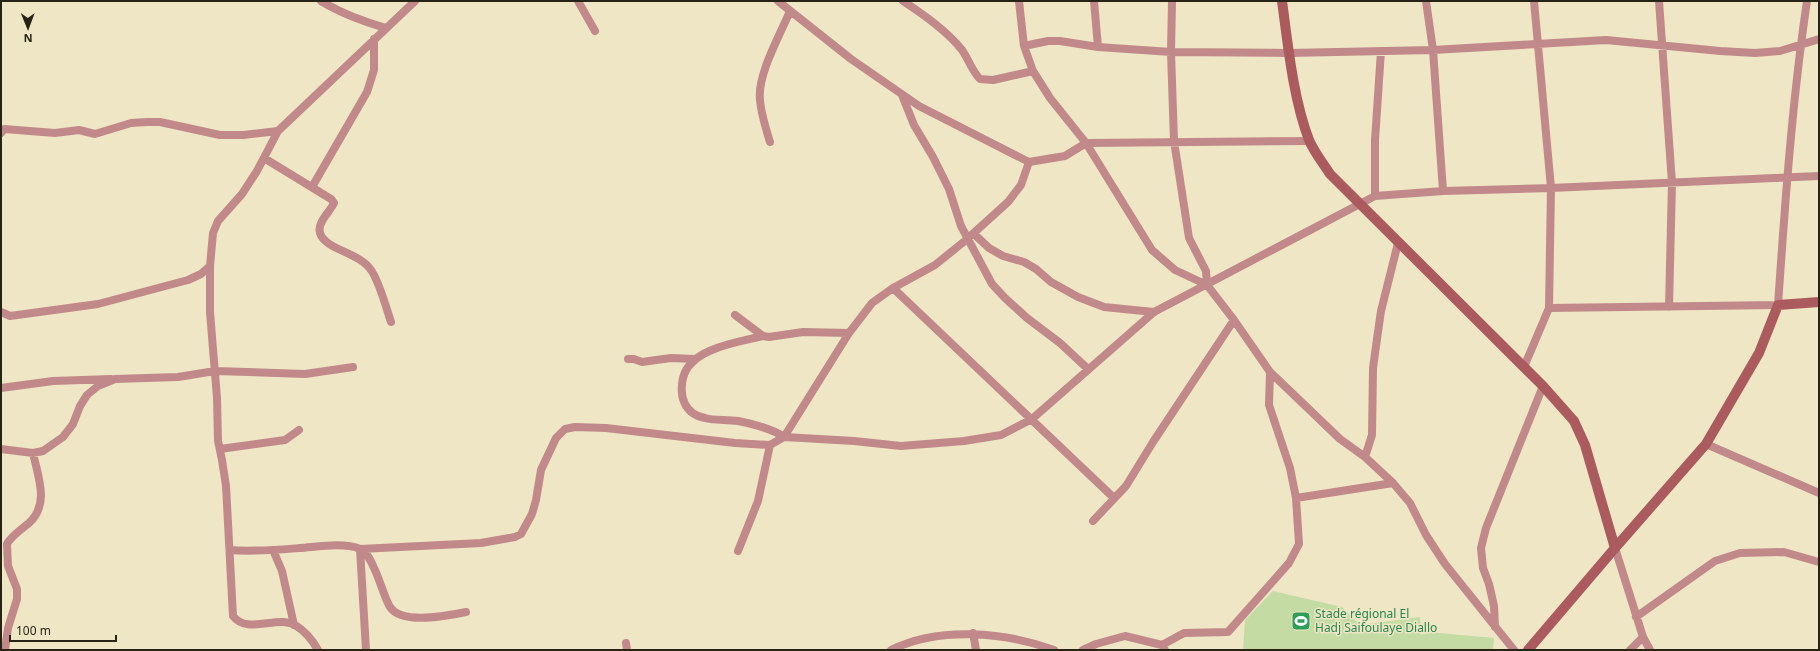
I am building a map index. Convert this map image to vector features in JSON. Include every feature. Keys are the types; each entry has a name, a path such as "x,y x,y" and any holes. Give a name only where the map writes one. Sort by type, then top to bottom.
{"street":[{"path":"321,1 356,19 386,28"},
{"path":"318,650 312,640 294,625 278,623 247,624 235,620 233,616 226,486 218,441 215,372 211,330 210,266 213,232 218,221 242,194 264,158 278,131 415,1"},
{"path":"578,1 595,30"},
{"path":"778,1 851,59 919,106 1029,162 1065,156 1086,143 1174,141 1310,141"},
{"path":"903,1 956,42 980,79 993,80 1033,71"},
{"path":"1019,1 1024,46 1033,71 1050,98 1086,143 1152,250 1175,270 1206,285 1234,320 1270,372 1340,439 1365,457 1393,483 1410,503 1426,535 1445,564 1514,650"},
{"path":"1094,1 1098,47"},
{"path":"1172,1 1171,52 1174,141 1188,238 1206,272 1206,285"},
{"path":"1282,1 1289,53 1300,107 1310,141 1330,174 1543,386 1574,421 1585,445 1636,617 1643,637 1650,650"},
{"path":"1426,1 1433,50 1443,191"},
{"path":"1524,367 1549,308 1551,188 1540,45 1534,1"},
{"path":"1660,1 1672,183 1669,306"},
{"path":"1528,650 1706,444 1759,353 1778,305 1787,179 1800,46 1807,1"},
{"path":"770,142 761,106 760,92 764,70 790,11"},
{"path":"312,187 367,92 374,70 374,39"},
{"path":"1024,46 1048,41 1060,41 1098,47 1171,52 1289,53 1433,50 1606,40 1754,53 1780,51 1819,39"},
{"path":"1375,196 1375,140 1381,51"},
{"path":"902,95 914,125 934,157 954,201 957,217 971,236 986,274 1005,298 1027,318 1060,343 1088,369"},
{"path":"1,133 4,129 55,133 79,130 95,134 131,122 160,122 220,135 243,135 278,131"},
{"path":"264,158 331,199 334,203 320,224 320,233 328,243 362,259 372,270 390,322"},
{"path":"230,550 272,550 331,546 360,549 482,543 515,537 521,534 534,507 540,470 556,438 565,429 606,428 735,443 770,445 784,437 849,333 872,303 893,288 935,265 971,236 1008,202 1021,185 1029,162"},
{"path":"849,333 803,332 769,337 763,336 715,348 695,359 683,377 682,399 695,415 704,418 737,421 777,432 784,437 854,441 901,446 964,441 1001,435 1032,419 1154,312 1375,196 1443,191 1787,179 1819,176"},
{"path":"971,236 1003,256 1024,262 1051,282 1078,297 1104,306 1154,312"},
{"path":"1365,457 1372,435 1373,368 1381,311 1398,243"},
{"path":"1,312 10,316 98,304 188,280 201,274 210,266"},
{"path":"893,288 1114,498"},
{"path":"1549,308 1778,305 1819,302"},
{"path":"735,315 763,336"},
{"path":"1093,521 1126,486 1152,442 1234,320"},
{"path":"628,359 634,358 642,362 671,358 695,359"},
{"path":"1,388 53,381 178,377 215,372 305,374 353,367"},
{"path":"1083,650 1096,644 1125,636 1164,647 1184,633 1228,632 1289,563 1299,544 1296,498 1290,468 1269,405 1270,372"},
{"path":"1,449 33,453 43,451 63,437 74,424 80,406 87,395 98,386 115,379"},
{"path":"1496,627 1489,584 1483,568 1483,541 1486,528 1543,386"},
{"path":"220,449 285,440 299,430"},
{"path":"1706,444 1819,493"},
{"path":"738,551 758,501 770,445"},
{"path":"5,650 8,628 17,599 17,589 8,566 7,544 36,517 41,504 42,492 33,453"},
{"path":"1296,498 1393,483"},
{"path":"360,549 369,558 380,580 390,607 397,614 407,617 420,617 446,616 466,612"},
{"path":"360,549 366,650"},
{"path":"272,550 282,571 294,625"},
{"path":"1636,617 1715,561 1740,553 1784,552 1819,562"},
{"path":"891,650 907,642 926,637 973,633 1038,644 1054,650"},
{"path":"973,633 976,650"},
{"path":"1630,650 1643,637"}],"green space":[{"name":"Stade régional El Hadj Saifoulaye Diallo","path":"1273,591 1342,607 1360,625 1420,617 1421,635 1429,632 1494,638 1493,650 1243,650 1245,620"}],"place":[{"name":"Stade régional El Hadj Saifoulaye Diallo","path":"1301,621"}]}
